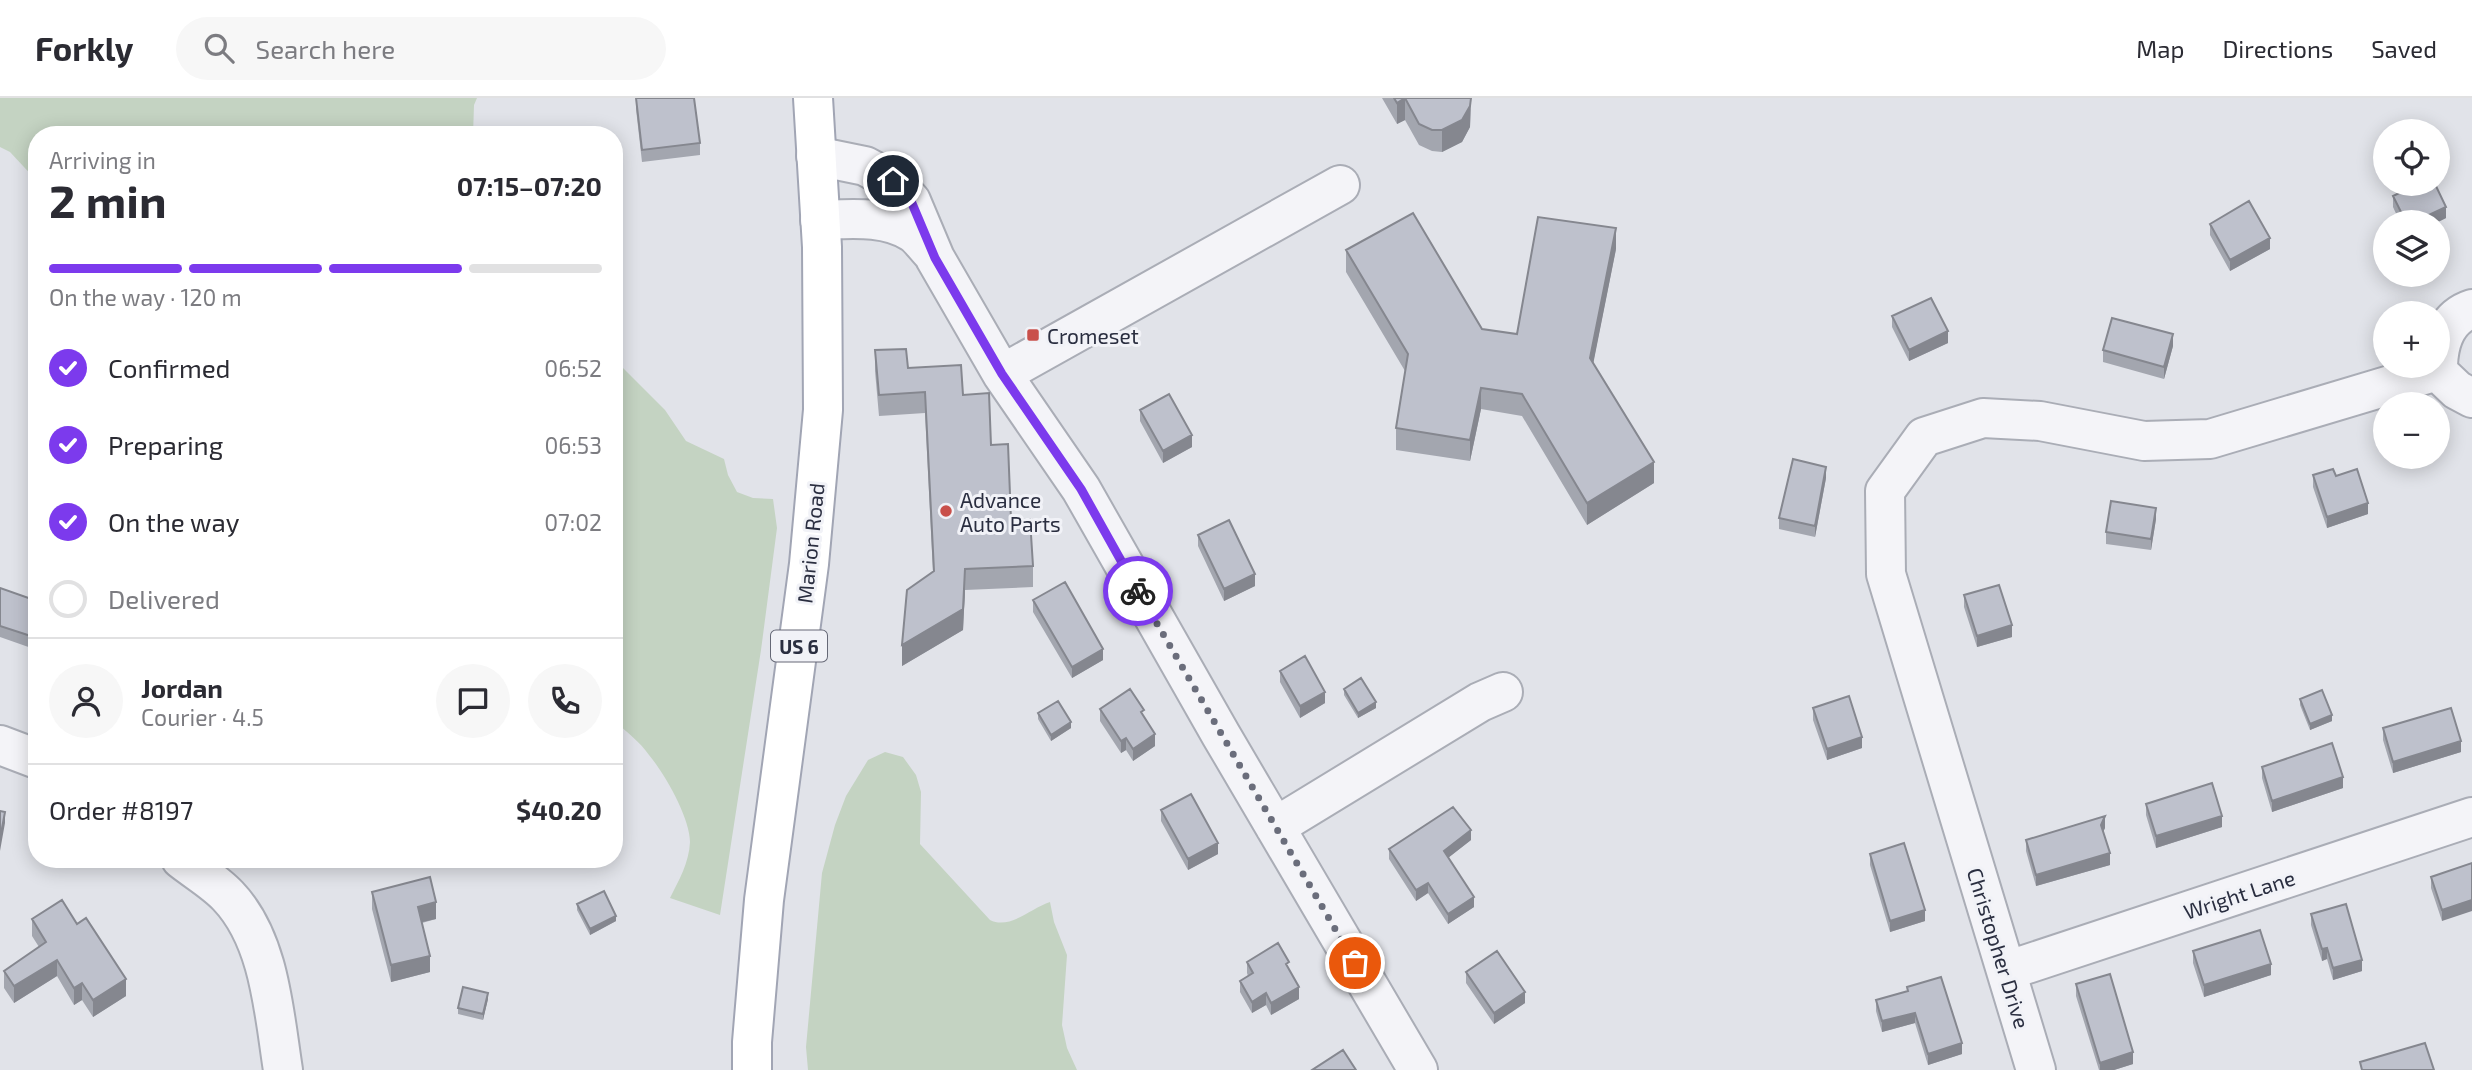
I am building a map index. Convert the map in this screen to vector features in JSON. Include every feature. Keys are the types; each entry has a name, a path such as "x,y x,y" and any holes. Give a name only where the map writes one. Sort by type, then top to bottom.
{"main road":[{"name":"Marion Road","path":"752,1070 764,900 809,564 823,410 820,220 813,98"}],"street":[{"path":"816,156 865,166 893,181 911,201 935,258 1002,374 1081,489 1418,1070"},
{"path":"1002,374 1340,185"},
{"path":"820,220 870,219 905,228 916,235 935,258"},
{"path":"2450,324 2454,318 2472,309"},
{"name":"Christopher Drive","path":"2036,1070 1886,574 1885,491 1924,437 1983,418 2040,421 2144,441 2210,439 2403,378"},
{"path":"2447,378 2457,390 2472,398"},
{"path":"1275,827 1480,702 1503,692"},
{"path":"0,745 28,756"},
{"name":"Wright Lane","path":"2006,971 2472,817"},
{"path":"192,868 229,897 246,922 257,946 283,1070"}],"green space":[{"path":"0,98 477,98 473,126 28,126 28,171 10,152 0,147"},
{"path":"623,368 665,410 686,441 724,459 728,475 737,492 753,498 773,499 777,528 720,915 670,898 688,857 689,832 669,785 637,741 623,729"},
{"path":"885,752 903,757 916,775 921,792 920,844 990,920 1013,920 1050,902 1054,922 1067,955 1062,1025 1067,1048 1077,1070 808,1070 806,1047 822,873 846,796 868,760"}],"building":[{"path":"636,98 694,98 700,143 642,150"},
{"path":"1405,98 1471,98 1470,106 1462,120 1442,130 1432,130 1419,124"},
{"path":"2393,196 2441,196 2446,207 2440,210 2400,210"},
{"path":"2249,201 2270,238 2230,260 2210,224"},
{"path":"1413,213 1482,329 1517,334 1538,217 1616,228 1590,358 1654,462 1587,503 1522,394 1481,388 1470,440 1396,428 1408,354 1346,250"},
{"path":"1931,298 1948,331 1909,350 1892,316"},
{"path":"2112,318 2173,334 2164,367 2103,350"},
{"path":"906,349 908,368 961,365 963,395 989,393 991,445 1008,444 1011,520 1030,519 1033,566 965,569 963,609 902,645 907,590 934,571 925,392 879,395 875,350"},
{"path":"1169,394 1192,435 1163,451 1140,410"},
{"path":"1793,459 1826,467 1815,526 1779,518"},
{"path":"2333,469 2336,476 2357,469 2368,503 2327,517 2313,475"},
{"path":"2111,501 2156,508 2151,539 2106,532"},
{"path":"1229,520 1255,574 1224,589 1198,535"},
{"path":"1065,582 1103,649 1072,667 1033,600"},
{"path":"1999,585 2012,625 1977,636 1964,595"},
{"path":"0,588 28,598 28,635 0,626"},
{"path":"1305,656 1325,692 1300,706 1280,671"},
{"path":"1361,678 1376,702 1358,713 1344,689"},
{"path":"1130,689 1155,734 1133,749 1126,738 1121,741 1100,709"},
{"path":"2322,690 2332,715 2310,724 2300,699"},
{"path":"1849,696 1862,737 1827,749 1813,708"},
{"path":"1058,701 1071,722 1051,735 1038,713"},
{"path":"2451,708 2461,741 2393,762 2383,728"},
{"path":"2332,743 2343,777 2272,801 2262,767"},
{"path":"2212,783 2222,816 2156,836 2146,804"},
{"path":"1191,794 1218,843 1188,859 1161,810"},
{"path":"1453,807 1471,830 1444,851 1474,897 1448,914 1428,883 1416,890 1389,849"},
{"path":"0,811 5,812 0,839"},
{"path":"2105,816 2101,825 2110,853 2036,875 2026,840"},
{"path":"1904,843 1925,910 1890,921 1870,854"},
{"path":"2472,863 2472,900 2442,910 2431,877"},
{"path":"430,877 436,902 418,907 430,956 391,965 372,892"},
{"path":"604,891 616,916 590,929 577,904"},
{"path":"62,900 77,924 86,918 126,979 93,1000 82,983 74,988 57,960 14,986 4,971 46,942 32,919"},
{"path":"2346,904 2362,960 2333,968 2327,948 2322,949 2311,914"},
{"path":"2260,930 2271,964 2204,985 2193,951"},
{"path":"1278,943 1299,987 1271,1003 1266,993 1252,1002 1240,981 1253,973 1247,962"},
{"path":"1497,951 1525,992 1494,1013 1466,972"},
{"path":"2110,974 2133,1052 2100,1063 2076,984"},
{"path":"1941,977 1962,1043 1928,1054 1915,1013 1882,1021 1876,1000 1908,991 1907,987"},
{"path":"463,987 488,993 483,1014 458,1008"},
{"path":"2425,1043 2434,1070 2362,1070 2360,1062"},
{"path":"1343,1050 1356,1070 1312,1070"}],"way so far":[{"path":"1138,591 1355,963"}],"place":[{"name":"Cromeset","path":"1033,335"},
{"name":"Advance Auto Parts","path":"946,511"}],"route":[{"path":"893,181 911,201 935,258 1002,374 1081,489 1138,591"}]}
